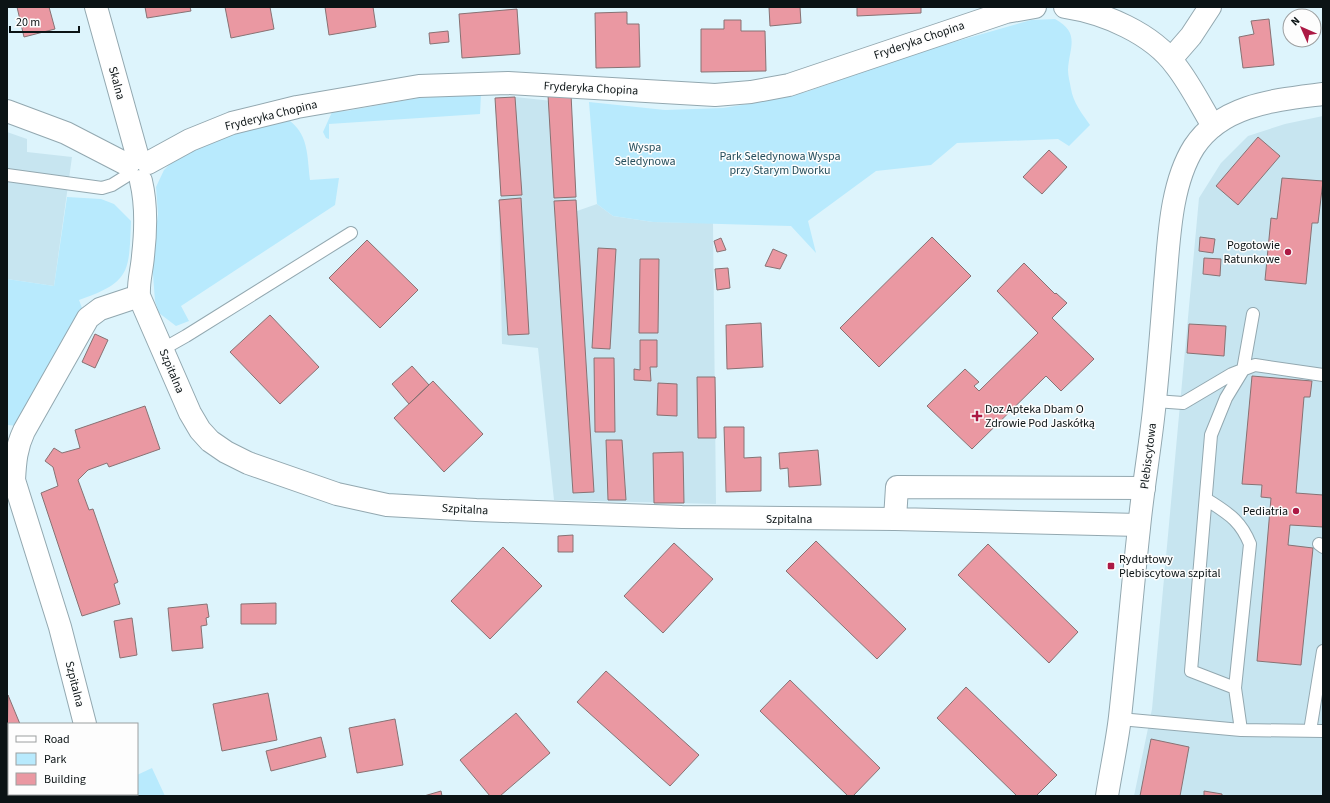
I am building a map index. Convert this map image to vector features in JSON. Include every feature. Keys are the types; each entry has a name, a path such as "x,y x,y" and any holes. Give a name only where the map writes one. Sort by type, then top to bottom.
{"street":[{"name":"Skalna","path":"96,7 137,168"},
{"name":"Fryderyka Chopina","path":"137,168 190,140 232,123 296,107 419,86 508,83 715,96 752,92 789,85 1006,12 1035,7"},
{"path":"1065,7 1088,11 1129,29 1152,43 1171,59 1213,126"},
{"path":"1171,59 1191,36 1210,7"},
{"name":"Plebiscytowa","path":"1107,796 1120,719 1139,525 1155,401 1168,248 1178,186 1185,164 1194,147 1213,126 1240,110 1323,94"},
{"path":"7,111 66,133 137,168"},
{"name":"Szpitalna","path":"137,168 146,201 143,258 138,282 139,296 190,413 200,430 210,441 226,452 248,463 337,494 387,505 476,510 682,517 895,519 1139,525"},
{"name":"Szpitalna","path":"85,723 60,627 14,480 15,460 17,446 24,431 88,318 100,309 139,296"},
{"path":"895,519 897,487 1144,488"}],"lane":[{"path":"7,175 102,188 112,185 137,168"},
{"path":"163,349 351,233"},
{"path":"1235,688 1191,671 1211,435 1226,398 1243,370 1253,314"},
{"path":"1155,401 1183,403 1232,374 1254,365 1323,375"},
{"path":"1206,499 1234,518 1244,531 1250,544 1235,688 1241,730"},
{"path":"1310,731 1323,650"},
{"path":"1120,719 1241,730 1323,732"}],"shaded area":[{"path":"515,97 571,103 577,211 597,204 613,216 653,222 713,223 716,504 554,500 538,348 502,344 499,200 501,196 495,98"},
{"path":"1323,116 1323,796 1134,796 1152,709 1199,198 1221,163 1248,136 1285,124"},
{"path":"7,132 27,139 27,152 72,157 54,286 7,279"}],"green space":[{"name":"Park Seledynowa Wyspa przy Starym Dworku","path":"1055,19 1063,24 1071,35 1072,42 1068,70 1072,94 1081,112 1090,125 1069,146 1058,139 957,143 931,165 876,171 808,221 816,253 791,226 653,222 613,216 597,204 589,102 665,110 723,108 742,105 806,92 919,52 1031,20"},
{"path":"481,94 480,114 329,124 329,139 326,138 323,132 332,112 346,111 418,98"},
{"path":"286,118 299,130 306,145 310,180 339,178 335,205 181,306 189,321 176,326 159,313 155,301 152,261 158,214 156,187 164,170 174,160 212,140"},
{"path":"67,197 101,199 114,204 131,221 127,264 124,273 118,281 96,294 79,300 82,308 18,426 8,425 7,279 54,286"},
{"path":"152,768 165,796 94,796 138,795 138,775"}],"building":[{"path":"17,7 49,7 55,29 24,37"},
{"path":"145,7 190,7 191,11 147,18"},
{"path":"225,7 270,7 274,29 231,38"},
{"path":"325,7 373,7 376,27 329,35"},
{"path":"769,7 800,7 801,23 770,26"},
{"path":"857,7 921,7 921,13 857,16"},
{"path":"517,9 520,54 462,58 459,14"},
{"path":"627,12 627,24 639,24 640,67 596,68 595,13"},
{"path":"1269,19 1274,65 1243,68 1239,37 1254,34 1251,21"},
{"path":"724,20 741,20 741,31 765,31 766,71 701,72 701,29 724,29"},
{"path":"448,31 449,42 430,44 429,33"},
{"path":"571,94 576,197 554,198 548,95"},
{"path":"515,97 522,195 501,196 495,98"},
{"path":"1258,137 1280,156 1238,205 1216,186"},
{"path":"1049,150 1067,167 1042,194 1023,177"},
{"name":"Pogotowie Ratunkowe","path":"1282,178 1323,181 1318,223 1312,223 1306,284 1265,280 1271,218 1277,219"},
{"path":"521,198 529,334 508,335 499,200"},
{"path":"576,200 594,492 573,493 554,201"},
{"path":"932,237 971,276 879,367 840,328"},
{"path":"1200,237 1215,239 1213,253 1199,251"},
{"path":"721,238 726,250 717,252 714,241"},
{"path":"367,240 418,290 380,328 329,278"},
{"path":"598,248 616,249 610,349 592,348"},
{"path":"773,249 787,255 780,269 765,266"},
{"path":"1204,258 1221,259 1220,276 1203,274"},
{"path":"640,259 659,259 658,333 639,333"},
{"path":"1024,263 1055,294 1056,293 1067,303 1052,318 1094,359 1061,391 1046,376 972,449 927,406 965,369 979,382 974,386 979,391 1038,333 997,291"},
{"path":"728,268 730,288 717,290 715,269"},
{"path":"270,315 319,367 280,404 230,352"},
{"path":"761,323 763,367 727,369 726,325"},
{"path":"1189,324 1226,326 1224,356 1187,353"},
{"path":"95,334 108,340 95,368 82,362"},
{"path":"640,340 657,340 657,367 650,367 651,381 634,380 634,369 640,370"},
{"path":"594,358 614,358 615,432 595,432"},
{"path":"412,366 429,385 409,404 392,384"},
{"name":"Pediatria","path":"1252,376 1312,381 1310,397 1304,397 1296,493 1323,495 1323,527 1290,525 1288,545 1313,548 1301,665 1257,661 1271,498 1261,497 1262,485 1242,484"},
{"path":"697,377 715,377 716,438 698,438"},
{"path":"433,381 483,434 444,472 394,418"},
{"path":"658,383 677,384 677,416 657,415"},
{"path":"145,406 160,449 109,467 107,463 88,470 78,480 89,510 93,509 118,582 114,584 120,604 82,616 41,493 58,486 53,467 45,461 54,448 62,453 80,448 75,430"},
{"path":"724,427 744,427 744,458 761,457 761,491 726,492"},
{"path":"606,440 622,440 626,500 608,500"},
{"path":"818,450 821,485 789,487 788,468 780,469 779,453"},
{"path":"683,452 684,503 654,503 653,453"},
{"path":"573,535 573,552 558,552 558,536"},
{"path":"816,541 906,629 877,659 786,571"},
{"path":"674,543 713,579 663,633 624,596"},
{"path":"988,544 1078,632 1049,663 958,575"},
{"path":"503,547 542,586 490,639 451,601"},
{"path":"276,603 276,624 241,624 241,604"},
{"path":"207,604 209,617 206,618 207,625 201,626 203,648 172,651 168,608"},
{"path":"132,618 137,655 120,658 114,621"},
{"path":"606,671 699,755 670,786 577,702"},
{"path":"790,680 880,768 853,796 848,796 760,711"},
{"path":"966,687 1057,775 1036,796 1017,796 937,718"},
{"path":"268,693 277,740 222,751 213,704"},
{"path":"8,695 20,723 8,723 7,751"},
{"path":"516,713 550,753 500,796 490,796 460,760"},
{"path":"395,719 403,765 357,773 349,728"},
{"path":"321,737 326,757 271,771 266,751"},
{"path":"1151,739 1189,747 1180,796 1140,796"},
{"path":"441,791 442,796 424,796"},
{"path":"1204,791 1222,794 1222,796 1204,796"}],"place":[{"name":"Pogotowie Ratunkowe","path":"1288,252"},
{"name":"Doz Apteka Dbam O Zdrowie Pod Jaskółką","path":"977,416"},
{"name":"Pediatria","path":"1296,511"},
{"name":"Rydułtowy Plebiscytowa szpital","path":"1111,566"}],"park label":[{"name":"Wyspa Seledynowa","path":"645,154"}]}
